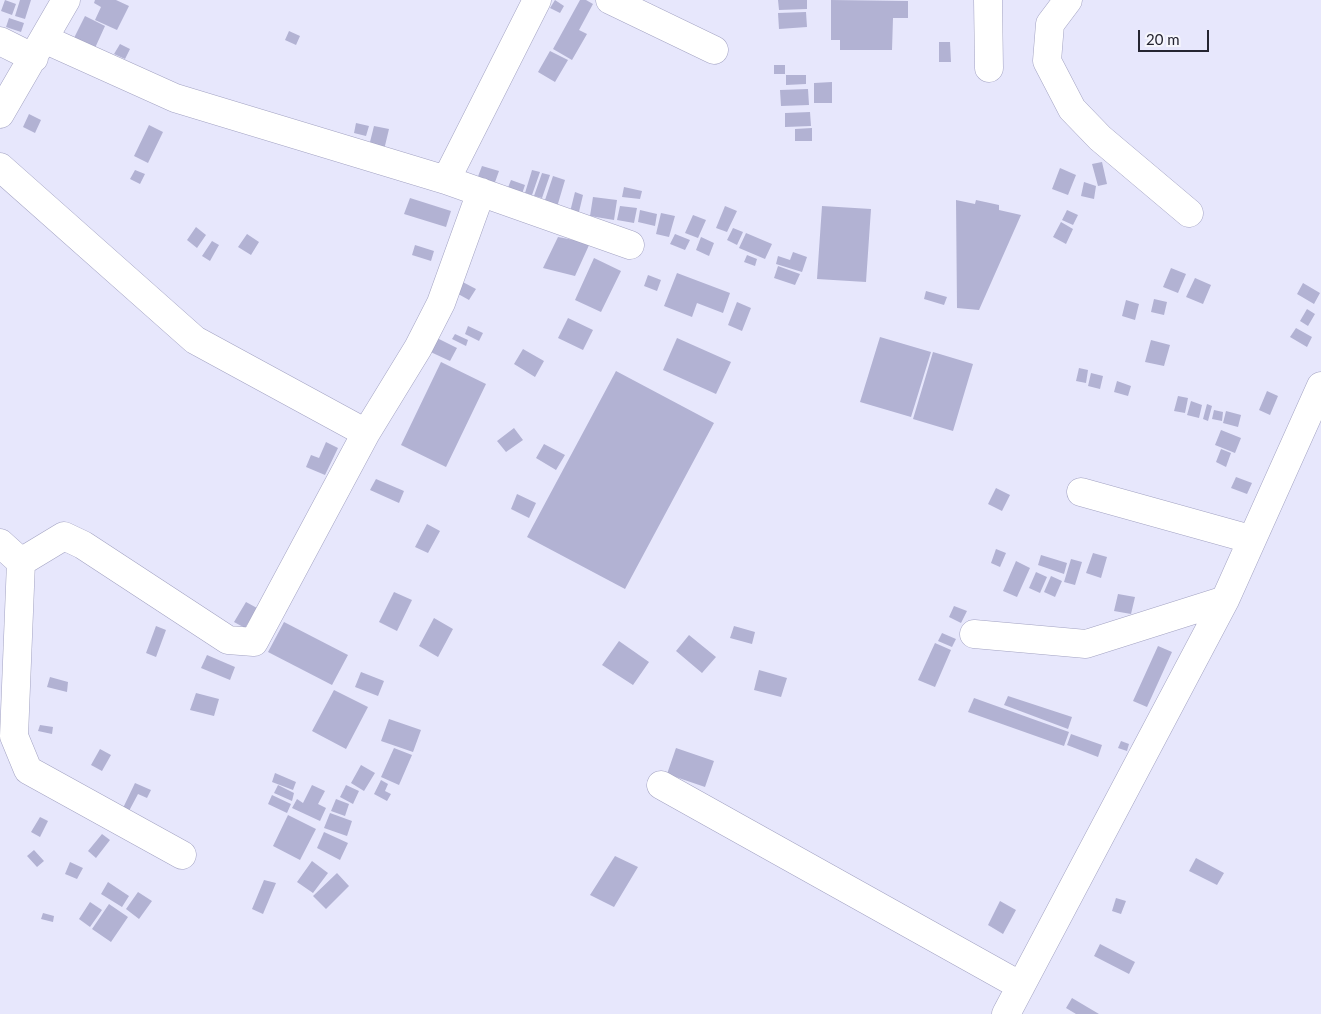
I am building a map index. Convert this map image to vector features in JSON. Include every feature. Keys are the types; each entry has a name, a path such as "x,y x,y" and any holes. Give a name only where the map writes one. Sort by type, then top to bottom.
{"street":[{"path":"0,114 66,0"},
{"path":"446,180 537,0"},
{"path":"610,0 714,50"},
{"path":"988,0 989,68"},
{"path":"1068,0 1050,24 1047,61 1072,109 1100,138 1190,213"},
{"path":"0,41 39,48 175,98 446,180 630,245"},
{"path":"0,167 195,340 366,433"},
{"path":"20,562 64,536 83,544 228,640 254,642 366,433 418,348 441,303 481,192"},
{"path":"1006,1014 1225,600 1250,539 1321,386"},
{"path":"1082,492 1250,539"},
{"path":"0,543 20,562 14,736 28,770 182,855"},
{"path":"974,634 1086,644 1225,600"},
{"path":"661,785 1021,986"}],"building":[{"path":"5,0 16,4 12,15 1,11"},
{"path":"20,0 31,0 25,19 15,16"},
{"path":"95,0 116,0 129,6 117,30 95,20 101,7 94,3"},
{"path":"555,0 564,6 560,13 550,8"},
{"path":"580,0 586,0 593,4 579,30 587,34 572,60 553,49"},
{"path":"778,0 807,0 807,9 779,10"},
{"path":"831,0 908,1 908,18 893,18 892,50 840,50 840,40 831,40"},
{"path":"806,12 807,27 779,29 778,13"},
{"path":"85,16 105,26 95,48 74,38"},
{"path":"9,18 24,23 21,32 6,27"},
{"path":"289,31 300,36 296,45 285,40"},
{"path":"939,42 950,42 951,62 939,62"},
{"path":"120,44 130,49 125,59 114,54"},
{"path":"550,51 568,60 555,82 538,72"},
{"path":"774,65 785,65 785,74 774,74"},
{"path":"786,75 806,75 806,84 786,85"},
{"path":"832,82 832,103 814,103 814,83"},
{"path":"808,89 809,105 781,106 780,90"},
{"path":"810,112 811,126 785,127 785,113"},
{"path":"29,114 41,120 35,133 23,127"},
{"path":"356,123 369,126 366,136 354,133"},
{"path":"149,125 163,132 148,163 134,156"},
{"path":"374,126 389,129 383,154 368,150"},
{"path":"812,128 812,141 795,141 795,129"},
{"path":"1102,162 1107,184 1098,186 1092,164"},
{"path":"482,166 499,171 494,185 477,179"},
{"path":"1060,168 1076,175 1068,195 1052,189"},
{"path":"135,170 145,174 140,184 130,179"},
{"path":"532,170 540,172 532,195 525,193"},
{"path":"542,173 550,175 542,198 534,196"},
{"path":"553,176 565,180 557,207 544,203"},
{"path":"511,180 525,185 521,197 507,190"},
{"path":"1084,182 1096,186 1094,199 1081,196"},
{"path":"624,187 642,191 640,199 622,197"},
{"path":"575,192 583,195 578,216 570,212"},
{"path":"593,197 617,200 614,220 590,216"},
{"path":"410,198 451,211 446,227 404,214"},
{"path":"956,200 975,204 976,200 999,205 999,210 1021,215 979,310 957,308"},
{"path":"620,206 637,208 634,223 617,220"},
{"path":"725,206 737,211 727,232 716,228"},
{"path":"822,206 871,209 866,282 817,279"},
{"path":"640,210 657,214 655,226 638,222"},
{"path":"1067,210 1078,215 1073,225 1062,220"},
{"path":"661,213 675,216 669,237 656,234"},
{"path":"693,215 706,220 698,238 685,233"},
{"path":"1061,222 1073,229 1066,244 1053,237"},
{"path":"196,227 206,235 197,248 187,240"},
{"path":"733,228 743,232 737,245 727,240"},
{"path":"746,233 772,244 765,259 739,248"},
{"path":"247,234 259,242 251,255 238,247"},
{"path":"675,234 690,240 685,250 670,244"},
{"path":"558,237 590,243 575,276 543,268"},
{"path":"701,237 714,243 709,256 696,250"},
{"path":"212,241 219,245 210,261 202,256"},
{"path":"415,245 434,251 431,261 412,255"},
{"path":"793,252 807,257 802,272 776,264 778,256 790,260"},
{"path":"747,255 757,259 755,266 744,262"},
{"path":"594,258 621,271 601,312 575,300"},
{"path":"778,266 800,274 795,285 774,278"},
{"path":"1171,268 1186,274 1178,293 1163,287"},
{"path":"677,273 730,293 723,313 697,303 692,317 664,306"},
{"path":"648,275 661,280 657,291 644,286"},
{"path":"1195,278 1211,285 1203,304 1186,297"},
{"path":"457,279 476,289 469,300 451,290"},
{"path":"1303,283 1320,293 1314,304 1297,294"},
{"path":"926,291 947,297 944,305 924,299"},
{"path":"1154,299 1167,302 1164,315 1151,312"},
{"path":"1126,300 1139,304 1135,320 1122,316"},
{"path":"737,302 751,308 742,331 728,325"},
{"path":"1307,309 1315,314 1308,326 1300,321"},
{"path":"568,318 593,330 583,350 558,338"},
{"path":"468,326 483,333 479,341 465,334"},
{"path":"1296,328 1312,337 1307,347 1290,337"},
{"path":"429,334 457,348 450,361 422,348"},
{"path":"455,334 468,340 466,346 452,339"},
{"path":"880,337 931,352 911,417 860,402"},
{"path":"677,338 731,362 716,394 663,370"},
{"path":"1151,340 1170,345 1164,366 1145,362"},
{"path":"523,349 544,361 535,377 514,364"},
{"path":"933,352 973,364 953,431 913,419"},
{"path":"441,362 486,384 446,467 401,445"},
{"path":"1079,368 1088,370 1086,383 1076,381"},
{"path":"616,371 714,423 625,589 527,537"},
{"path":"1091,373 1103,376 1100,389 1088,386"},
{"path":"1117,381 1131,386 1128,396 1114,392"},
{"path":"1267,391 1278,396 1270,415 1259,410"},
{"path":"1178,396 1188,398 1185,413 1174,411"},
{"path":"1191,401 1202,405 1199,418 1187,415"},
{"path":"1207,404 1212,406 1208,421 1203,419"},
{"path":"1214,410 1223,412 1222,421 1212,419"},
{"path":"1226,411 1241,415 1238,427 1223,423"},
{"path":"514,428 523,440 506,452 497,441"},
{"path":"1221,430 1241,438 1235,453 1215,445"},
{"path":"326,442 338,448 325,475 306,467 311,455 319,458"},
{"path":"544,444 565,455 556,470 536,458"},
{"path":"1221,449 1231,453 1226,467 1216,462"},
{"path":"1236,477 1252,483 1247,494 1231,488"},
{"path":"376,479 404,491 399,503 370,490"},
{"path":"996,488 1010,495 1002,511 988,504"},
{"path":"517,494 536,503 529,518 511,509"},
{"path":"427,524 440,531 428,553 415,547"},
{"path":"996,549 1006,553 1000,567 991,563"},
{"path":"1093,553 1107,557 1101,578 1086,573"},
{"path":"1041,555 1067,563 1064,574 1038,565"},
{"path":"1071,559 1082,562 1075,585 1064,582"},
{"path":"1016,561 1030,568 1017,597 1003,591"},
{"path":"1036,572 1047,577 1040,593 1029,588"},
{"path":"1051,576 1062,581 1055,597 1044,592"},
{"path":"394,592 412,600 397,631 379,622"},
{"path":"1118,594 1135,597 1131,614 1114,611"},
{"path":"246,602 257,608 245,628 234,622"},
{"path":"954,606 967,611 961,623 949,617"},
{"path":"434,618 453,629 438,657 419,646"},
{"path":"284,622 348,655 332,685 268,652"},
{"path":"156,626 166,630 156,657 146,653"},
{"path":"734,626 755,632 752,644 730,638"},
{"path":"942,633 956,639 952,647 938,641"},
{"path":"689,635 716,657 702,673 676,651"},
{"path":"619,641 649,662 633,685 602,665"},
{"path":"935,643 951,650 935,687 918,680"},
{"path":"1158,646 1172,652 1147,707 1133,701"},
{"path":"207,655 235,667 230,680 201,668"},
{"path":"759,670 787,678 781,697 754,690"},
{"path":"361,672 384,681 378,696 355,687"},
{"path":"50,677 68,682 67,692 47,687"},
{"path":"334,690 368,707 346,749 312,731"},
{"path":"196,693 219,699 214,716 190,710"},
{"path":"1008,696 1072,717 1068,729 1004,705"},
{"path":"974,698 1069,732 1064,746 968,712"},
{"path":"389,719 421,730 413,752 381,741"},
{"path":"40,725 53,727 52,734 38,731"},
{"path":"1071,734 1102,745 1098,757 1067,745"},
{"path":"1121,741 1129,744 1127,751 1118,748"},
{"path":"394,748 412,755 399,785 381,777"},
{"path":"676,748 714,761 705,787 667,774"},
{"path":"100,749 111,755 102,771 91,765"},
{"path":"361,765 375,773 364,791 351,783"},
{"path":"275,773 296,782 293,790 272,782"},
{"path":"381,780 388,784 385,791 391,794 387,801 374,794"},
{"path":"135,783 151,790 147,798 138,794 129,811 123,808"},
{"path":"278,785 294,793 292,801 274,793"},
{"path":"312,785 325,791 318,804 326,808 320,821 292,808 297,799 303,803"},
{"path":"346,785 359,791 353,804 340,797"},
{"path":"272,795 291,804 287,813 268,804"},
{"path":"336,799 349,804 345,816 331,811"},
{"path":"330,813 352,821 347,836 324,828"},
{"path":"288,815 316,829 300,860 273,846"},
{"path":"40,817 48,821 40,837 31,832"},
{"path":"324,832 348,843 340,860 317,848"},
{"path":"102,834 110,840 96,858 88,851"},
{"path":"34,850 44,861 37,867 27,856"},
{"path":"615,856 638,867 614,907 590,895"},
{"path":"1196,858 1224,873 1217,885 1189,871"},
{"path":"312,861 328,873 313,893 297,882"},
{"path":"70,862 83,868 77,879 65,874"},
{"path":"337,873 349,886 326,909 313,896"},
{"path":"264,880 276,883 263,914 252,909"},
{"path":"108,882 129,896 122,907 101,894"},
{"path":"138,892 152,901 139,919 126,909"},
{"path":"1116,898 1126,901 1121,914 1112,911"},
{"path":"1000,901 1016,910 1003,934 988,925"},
{"path":"90,902 102,910 90,927 79,919"},
{"path":"109,904 128,917 111,942 92,929"},
{"path":"43,913 54,916 53,922 41,919"},
{"path":"1100,944 1135,962 1129,974 1094,956"},
{"path":"1072,998 1099,1014 1076,1014 1066,1008"}]}
